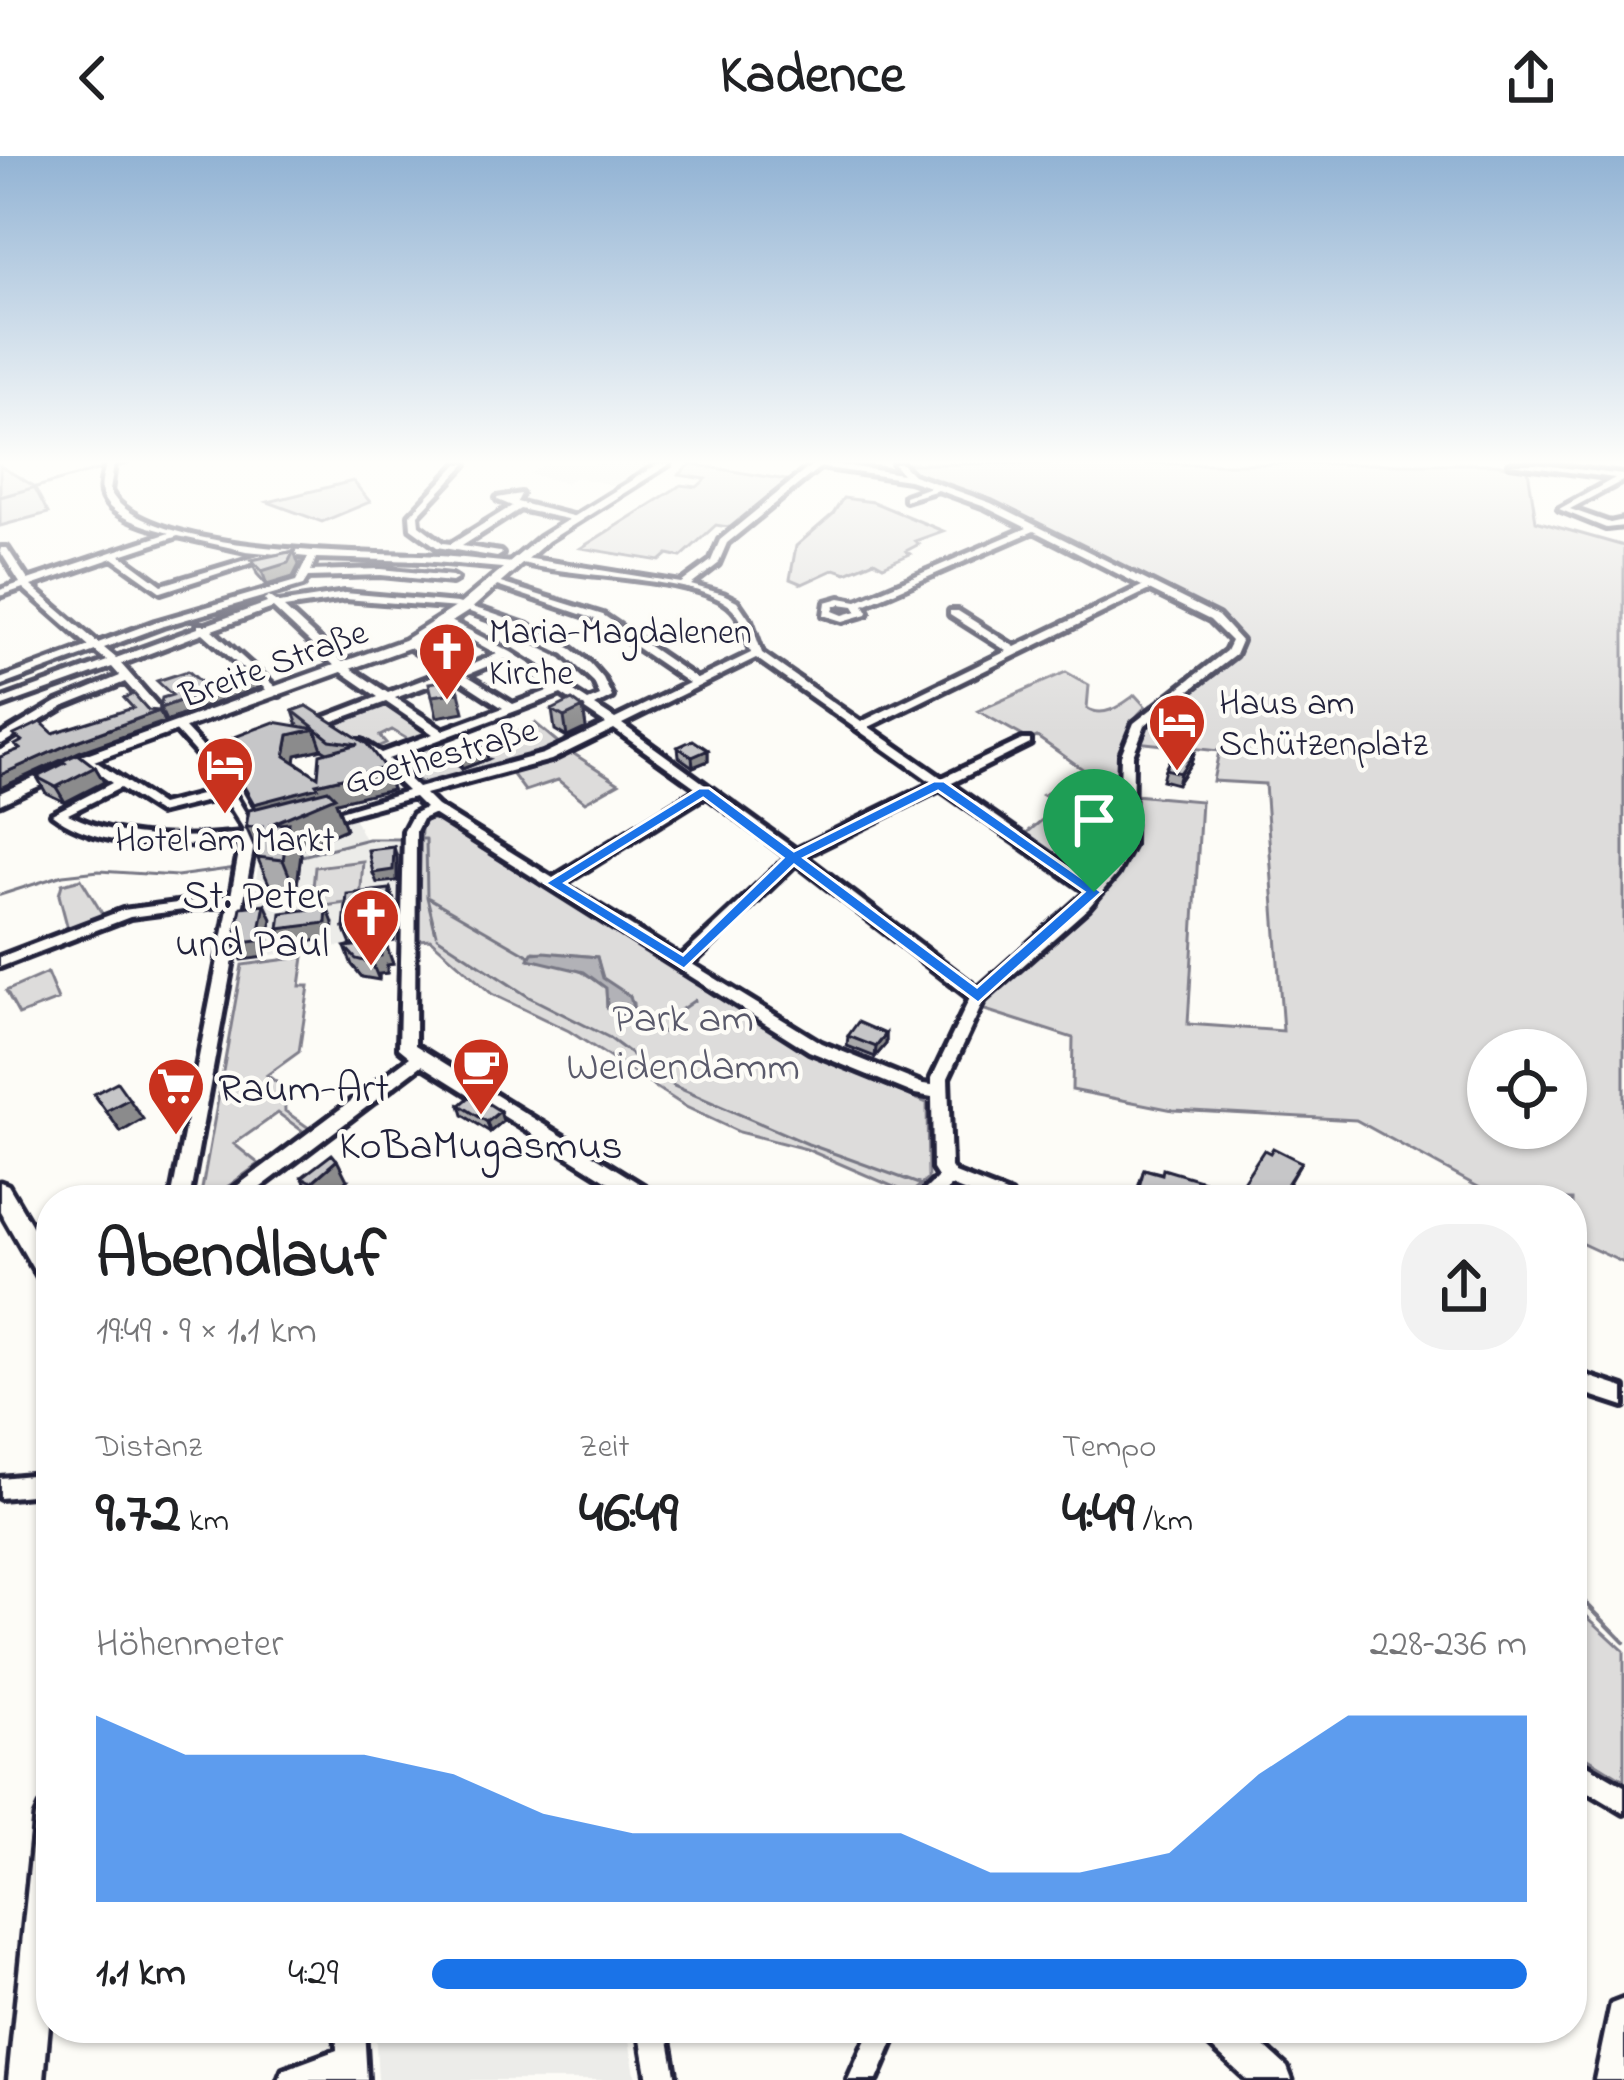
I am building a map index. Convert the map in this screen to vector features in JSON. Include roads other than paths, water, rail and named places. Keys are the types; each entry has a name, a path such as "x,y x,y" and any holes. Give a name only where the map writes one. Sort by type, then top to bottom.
{"main road":[{"name":"Breite Straße","path":"0,799 86,760 409,643 446,621 528,554"},
{"path":"0,1191 7,1221 36,1259"},
{"path":"26,2080 36,1975"},
{"path":"1613,2080 1624,2017"},
{"path":"1239,2043 1274,2080"}],"street":[{"path":"7,554 28,586 112,661 160,715"},
{"path":"0,593 119,554"},
{"path":"115,555 161,589 271,554 518,561"},
{"path":"485,554 684,585 735,604 757,654 1094,892"},
{"path":"684,585 715,562 718,554"},
{"path":"859,604 975,554"},
{"path":"937,1185 942,1169 940,1076 978,997 1112,871 1125,845 1127,755 1140,723 1235,645 1234,635 1221,623 1085,554"},
{"path":"0,704 272,601 300,583 312,558"},
{"path":"306,574 452,579"},
{"path":"494,582 588,612 697,684"},
{"path":"860,727 1149,586"},
{"path":"0,683 96,647 272,601 345,596 460,607 535,634 603,683 606,697 585,706"},
{"path":"272,601 343,668 441,734"},
{"path":"954,614 1015,652"},
{"path":"446,621 507,654 614,725 978,997"},
{"path":"202,627 276,693"},
{"path":"409,643 513,709"},
{"path":"507,654 322,722 380,758 433,808 815,1047 921,1090 939,1092"},
{"name":"Goethestraße","path":"308,822 532,762 757,654"},
{"path":"0,741 72,699 128,677"},
{"path":"380,758 562,689"},
{"path":"0,715 25,725"},
{"path":"175,729 207,758 250,826 183,1185"},
{"path":"684,963 793,857 1026,742"},
{"path":"86,760 159,809 228,792"},
{"path":"121,783 62,809 59,815 90,830 160,840 288,828"},
{"path":"554,883 704,791"},
{"path":"433,808 413,821 410,839 405,1044 628,1185"},
{"path":"0,962 128,913 238,898"},
{"path":"249,1185 416,1054"},
{"path":"1587,1385 1624,1397"},
{"path":"0,1487 36,1484"},
{"path":"1587,1777 1624,1800"},
{"path":"655,2043 662,2080"},
{"path":"862,2080 878,2043"},
{"path":"293,2080 353,2069"}],"waterway":[{"path":"298,857 368,839 406,839"},
{"path":"416,839 426,839 427,897 436,934"},
{"path":"0,895 63,875 99,871 177,876 236,868"},
{"path":"429,898 530,956"},
{"path":"437,937 529,997 608,1037 674,1086 808,1144 922,1185"},
{"path":"632,1019 665,1033 672,1016 695,1000"},
{"path":"1587,1604 1624,1642"}],"place":[{"name":"Maria-Magdalenen Kirche","path":"447,702"},
{"name":"Haus am Schützenplatz","path":"1177,773"},
{"name":"Hotel am Markt","path":"225,816"},
{"name":"St. Peter und Paul","path":"371,968"},
{"name":"KoBaMugasmus","path":"481,1117"},
{"name":"Raum-Art","path":"176,1137"}],"park label":[{"name":"Park am Weidendamm","path":"683,1040"}]}
